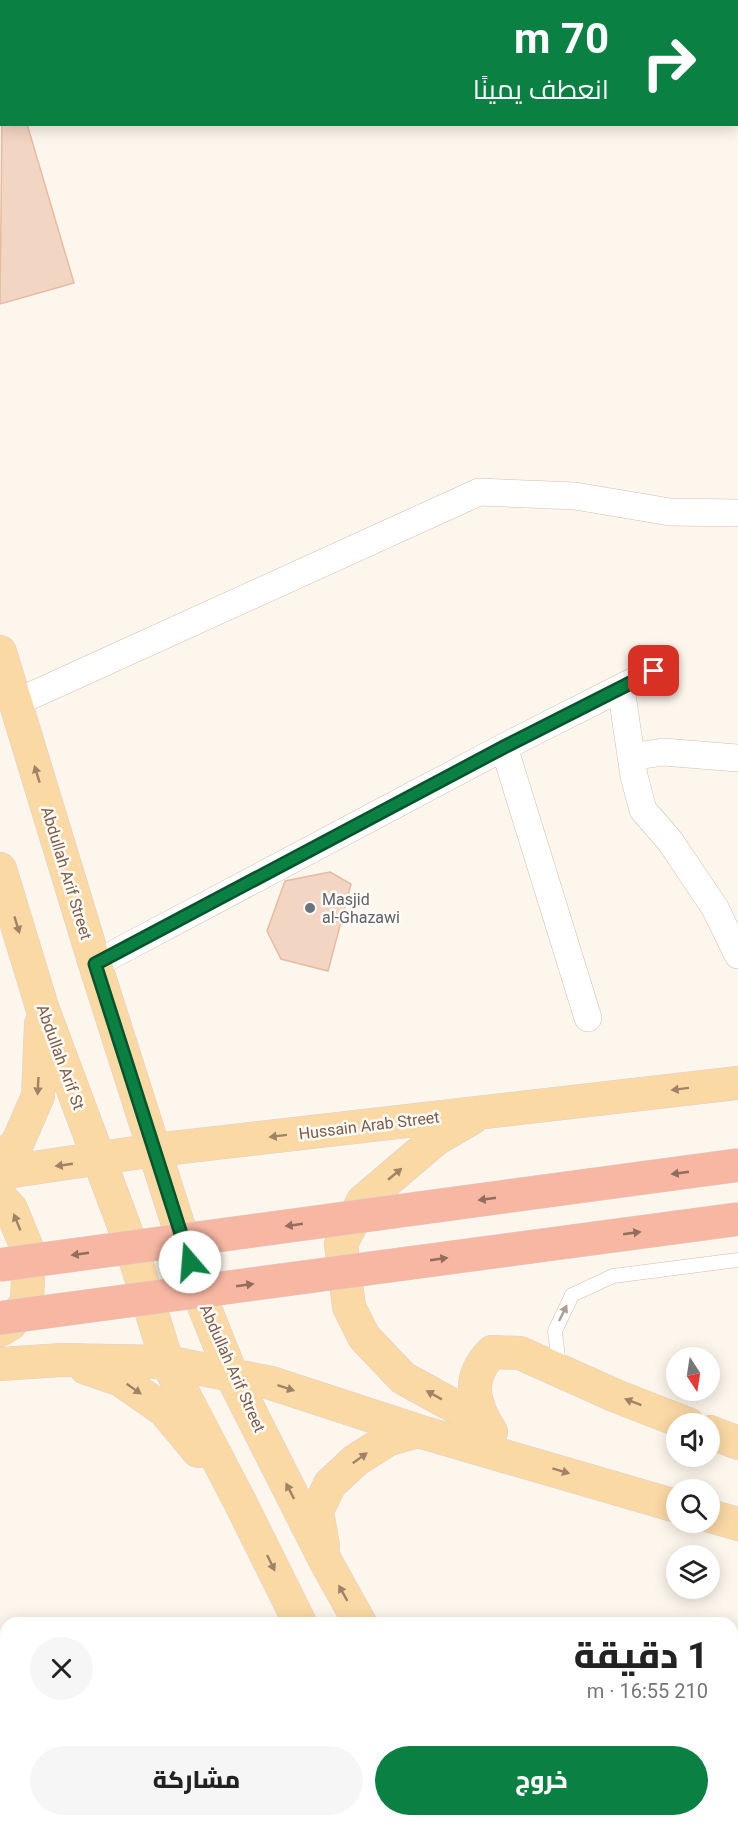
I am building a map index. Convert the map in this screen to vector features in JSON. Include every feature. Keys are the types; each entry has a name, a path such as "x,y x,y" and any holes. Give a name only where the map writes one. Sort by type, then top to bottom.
{"highway":[{"path":"0,1265 738,1165"},
{"path":"0,1318 738,1219"}],"main road":[{"name":"Abdullah Arif Street","path":"0,652 95,964 204,1306 232,1376 326,1562 357,1617"},
{"name":"Abdullah Arif St","path":"0,869 42,1007 130,1242 167,1362"},
{"path":"0,1158 17,1144 38,1096 42,1007"},
{"name":"Hussain Arab Street","path":"0,1173 155,1150 738,1083"},
{"path":"482,1112 436,1139 363,1201 341,1244 349,1307 364,1337 403,1378 485,1423"},
{"path":"0,1197 11,1209 29,1253 27,1302 10,1324 0,1330"},
{"path":"505,1454 485,1423 475,1396 475,1376 480,1364 492,1352 520,1353 666,1415"},
{"path":"61,1360 121,1380 164,1410 241,1504"},
{"path":"0,1364 61,1360 167,1362 271,1383 418,1431 505,1454 666,1503"},
{"path":"167,1362 297,1617"},
{"path":"326,1562 317,1510 330,1484 356,1460 389,1439 418,1431"},
{"path":"720,1436 738,1443"},
{"path":"720,1519 738,1524"}],"street":[{"path":"15,703 479,492 575,496 670,512 738,513"},
{"path":"95,964 504,747 654,671"},
{"path":"621,688 631,757 643,810 670,841 715,908 738,955"},
{"path":"504,747 588,1018"},
{"path":"631,757 663,752 738,758"}],"lane":[{"path":"560,1370 555,1331 572,1295 613,1276 738,1260"}],"building":[{"path":"2,126 28,126 74,283 0,304"},
{"name":"Masjid al-Ghazawi","path":"330,872 351,884 328,971 281,959 267,931 285,881"}],"place":[{"name":"Masjid al-Ghazawi","path":"310,908"}],"route":[{"path":"190,1262 95,964 504,747 654,671"}]}
